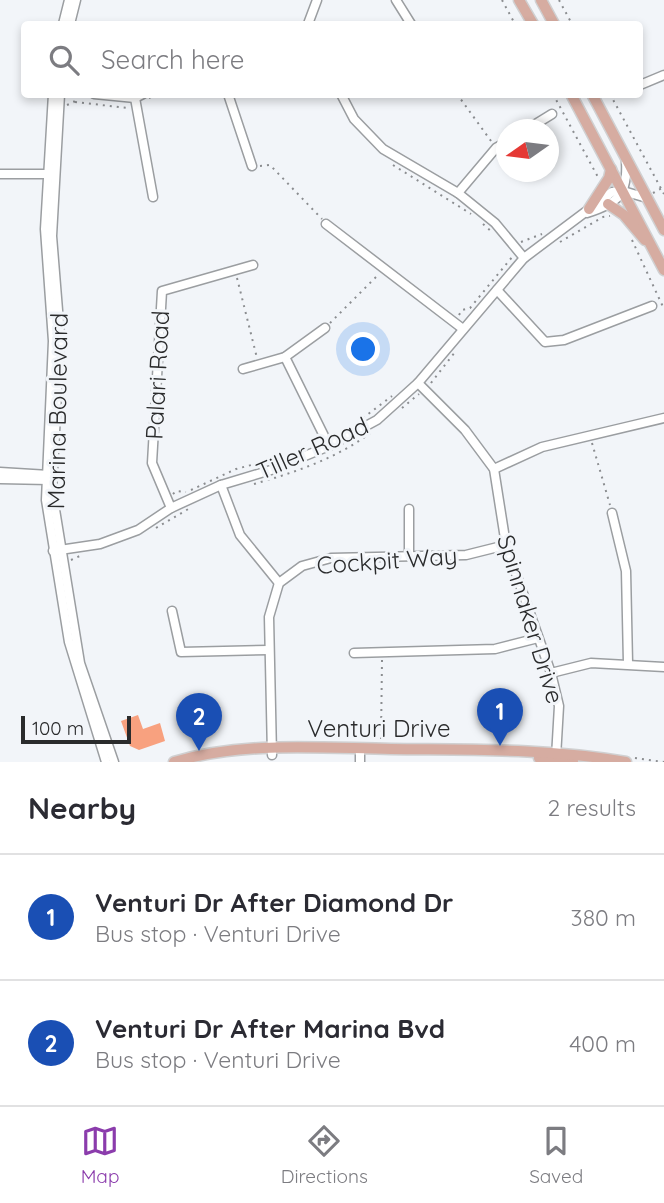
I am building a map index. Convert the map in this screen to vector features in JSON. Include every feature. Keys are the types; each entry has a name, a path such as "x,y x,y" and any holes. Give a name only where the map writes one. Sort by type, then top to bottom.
{"main road":[{"path":"519,0 531,21"},
{"path":"541,0 552,21"},
{"path":"572,98 664,270"},
{"path":"594,98 664,230"},
{"path":"586,211 609,178 611,169"},
{"path":"608,204 624,215 654,251"},
{"name":"Venturi Drive","path":"174,762 232,749 360,755 556,756 626,762"},
{"name":"Venturi Drive","path":"197,762 272,752"},
{"name":"Venturi Drive","path":"556,756 584,762"}],"street":[{"path":"64,21 69,0"},
{"path":"71,21 76,0"},
{"path":"309,21 317,0"},
{"path":"396,0 409,21"},
{"path":"643,83 664,75"},
{"name":"Marina Boulevard","path":"53,98 52,255 60,335 48,478 80,663 114,762"},
{"name":"Marina Boulevard","path":"52,174 60,98"},
{"path":"139,98 153,197"},
{"path":"229,98 252,166"},
{"path":"343,98 354,119 383,149 458,193 495,223 524,258"},
{"path":"544,119 552,114"},
{"path":"458,193 496,148"},
{"path":"625,156 623,191 647,198"},
{"path":"0,174 52,174"},
{"name":"Tiller Road","path":"586,211 608,204 623,191"},
{"name":"Tiller Road","path":"60,550 100,544 138,530 171,508 220,485 271,470 329,446 377,420 421,386 463,329 524,258 612,192 623,191"},
{"path":"326,224 463,329"},
{"name":"Palari Road","path":"171,508 152,463 162,291 253,265"},
{"path":"497,290 545,342 564,340 652,306"},
{"path":"243,369 285,357 325,328"},
{"path":"285,357 329,446"},
{"name":"Spinnaker Drive","path":"421,386 465,429 494,469 506,545 551,673 559,706 556,756"},
{"path":"494,469 542,447 664,418"},
{"path":"0,472 48,478"},
{"path":"0,479 48,478"},
{"path":"220,485 240,535 279,583 269,617 272,752"},
{"path":"410,509 410,556"},
{"path":"612,513 626,571 628,663"},
{"name":"Cockpit Way","path":"279,583 302,566 331,558 466,555 506,545"},
{"name":"Marina Boulevard","path":"60,550 72,654 106,762"},
{"path":"172,611 181,652 269,650"},
{"path":"354,653 495,649 538,638"},
{"path":"551,673 591,663 664,667"}],"path":[{"path":"502,0 513,21"},
{"path":"559,0 570,21"},
{"path":"64,114 65,106 74,102 74,98"},
{"path":"460,98 496,148"},
{"path":"612,98 664,194"},
{"path":"252,166 270,165 326,224"},
{"path":"647,198 662,187"},
{"path":"552,246 603,217 618,217"},
{"path":"325,328 384,269"},
{"path":"235,270 258,364"},
{"path":"397,413 460,345"},
{"path":"247,486 295,472 335,455 377,429"},
{"path":"590,435 612,513"},
{"path":"151,531 198,503"},
{"path":"60,550 68,565 76,557 89,553"},
{"path":"381,743 382,652"}],"building":[{"path":"138,715 143,729 160,723 165,741 139,750 130,746 121,721"}],"place":[{"name":"Venturi Dr After Diamond Dr","path":"500,746"},
{"name":"Venturi Dr After Marina Bvd","path":"199,751"}]}
